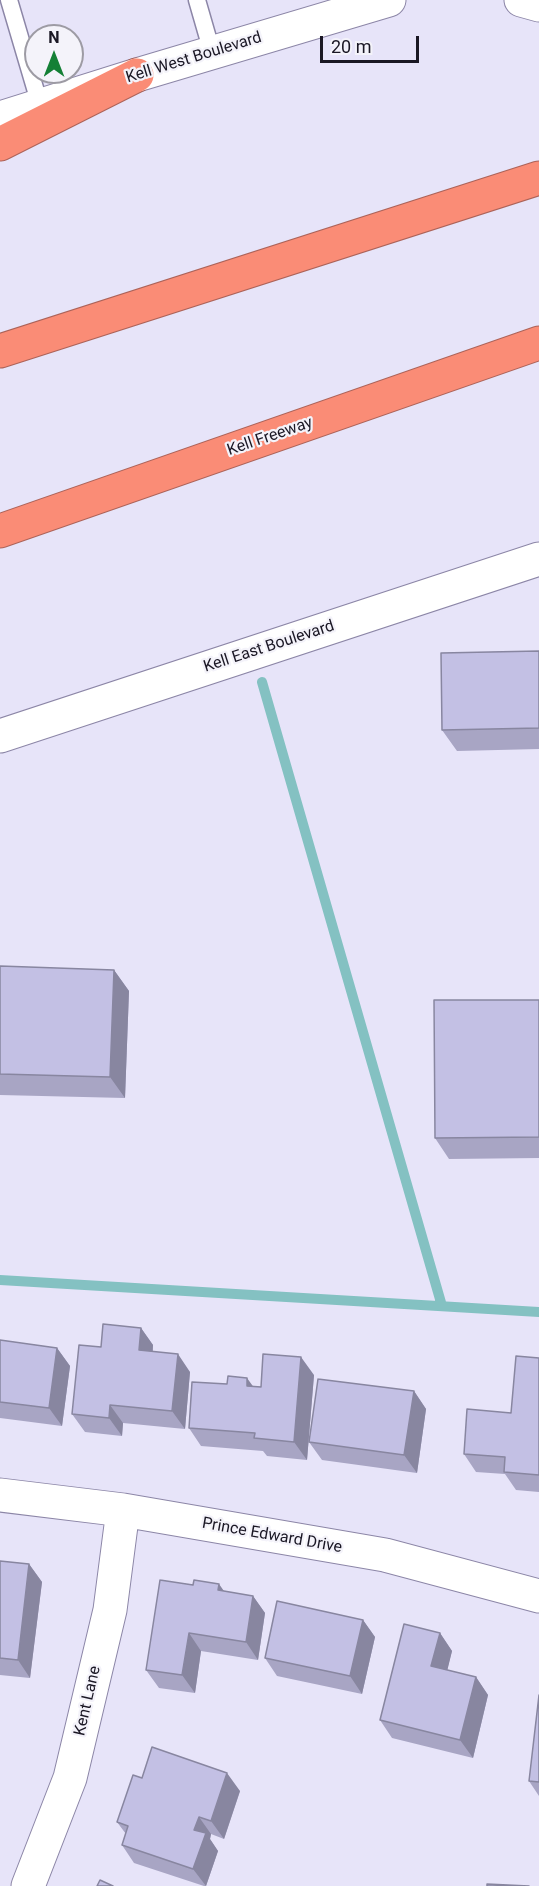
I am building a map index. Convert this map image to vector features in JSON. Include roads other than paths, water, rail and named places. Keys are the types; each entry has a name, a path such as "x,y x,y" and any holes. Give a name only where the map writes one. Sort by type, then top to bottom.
{"highway":[{"path":"0,144 137,75"},
{"path":"0,351 539,178"},
{"name":"Kell Freeway","path":"0,531 539,343"}],"main road":[{"name":"Kell West Boulevard","path":"0,118 212,52 321,10 389,0"},
{"path":"521,0 539,5"},
{"path":"502,571 539,542"},
{"name":"Kell East Boulevard","path":"0,736 539,559"},
{"name":"Prince Edward Drive","path":"0,1496 123,1510 385,1555 539,1596"},
{"name":"Kent Lane","path":"28,1886 70,1778 110,1610 123,1510"}],"lane":[{"path":"9,0 40,105"},
{"path":"196,0 212,52"}],"waterway":[{"path":"262,682 442,1306"},
{"path":"0,1280 539,1312"}]}
